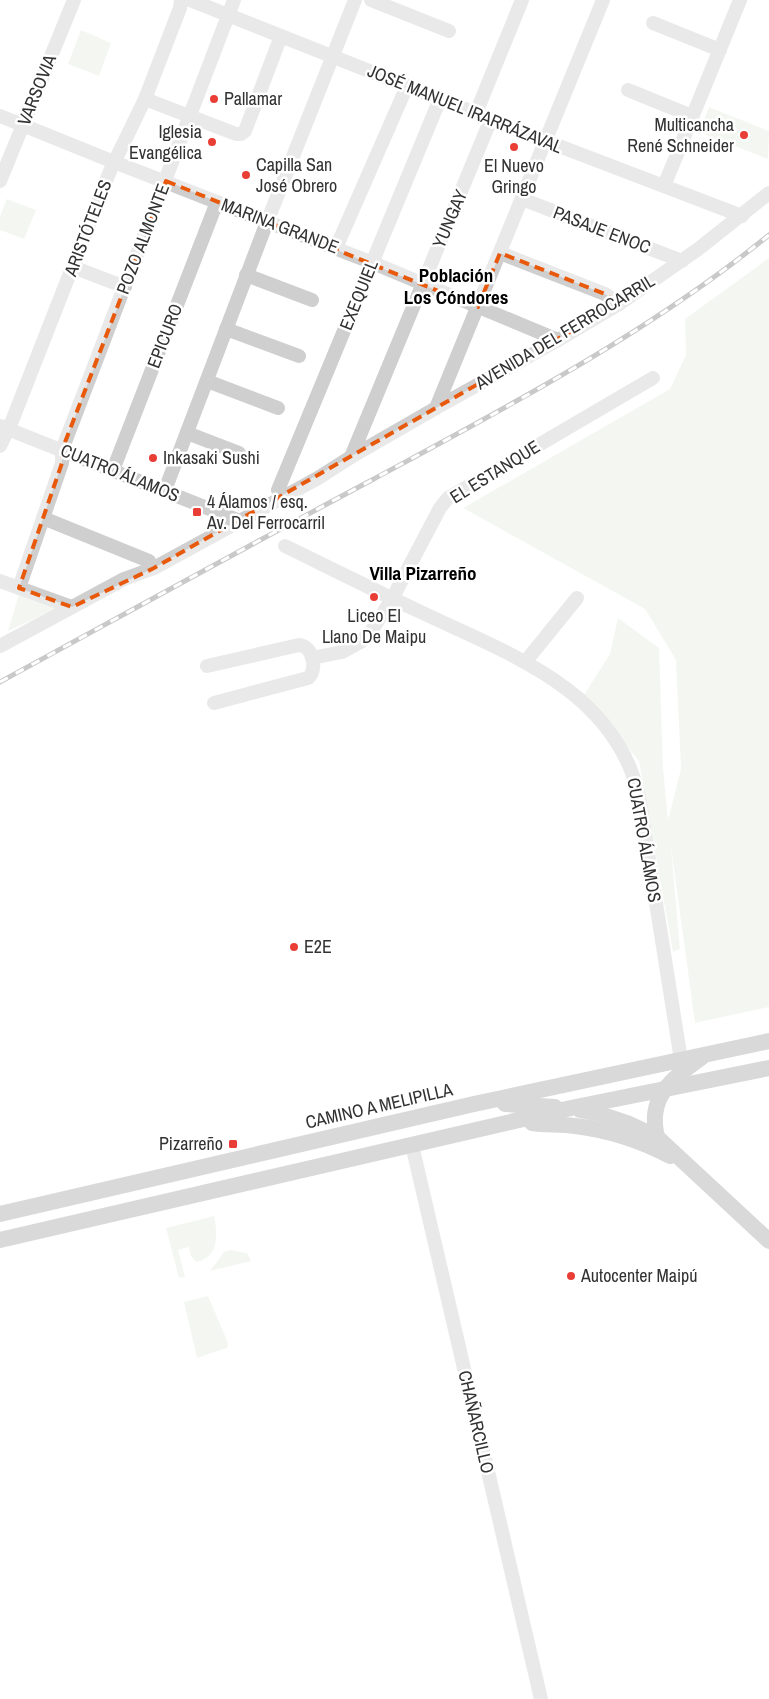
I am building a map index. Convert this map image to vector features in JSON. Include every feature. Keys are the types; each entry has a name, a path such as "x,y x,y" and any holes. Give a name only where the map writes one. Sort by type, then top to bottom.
{"main road":[{"name":"CAMINO A MELIPILLA","path":"0,1214 474,1104 769,1041"},
{"path":"657,1137 655,1114 658,1100 706,1055"},
{"path":"0,1240 571,1108 769,1068"},
{"path":"670,1087 664,1117 666,1134 673,1152"},
{"path":"474,1104 571,1108 609,1116 628,1123 657,1137 769,1241"},
{"path":"515,1121 574,1126 617,1134 643,1143 687,1164"}],"street":[{"name":"VARSOVIA","path":"0,181 74,0"},
{"name":"ARISTÓTELES","path":"0,446 4,427 73,267 114,162 145,99 180,8 181,0"},
{"name":"JOSÉ MANUEL IRARRÁZAVAL","path":"190,0 546,141 742,216"},
{"name":"POZO ALMONTE","path":"19,588 62,463 62,450 234,0"},
{"path":"165,490 246,276 355,0"},
{"path":"371,0 449,31"},
{"path":"476,113 522,0"},
{"path":"436,408 603,0"},
{"path":"664,186 740,0"},
{"path":"653,24 720,50"},
{"path":"145,99 236,134 241,134 244,131 282,36"},
{"path":"336,248 407,86"},
{"path":"628,90 692,116"},
{"name":"EXEQUIEL","path":"278,490 440,99"},
{"name":"MARINA GRANDE","path":"0,116 373,262 558,340"},
{"name":"YUNGAY","path":"351,457 491,119"},
{"name":"AVENIDA DEL FERROCARRIL","path":"0,646 124,579 149,561 318,478 436,408 558,340 619,304 682,261 769,193"},
{"name":"PASAJE ENOC","path":"522,199 682,261"},
{"name":"EPICURO","path":"113,470 217,202"},
{"path":"500,252 605,294 619,304"},
{"path":"73,267 125,287"},
{"path":"246,276 312,300"},
{"path":"226,329 299,356"},
{"name":"EL ESTANQUE","path":"312,658 342,652 362,641 372,630 392,599 440,508 448,498 653,378"},
{"path":"206,381 278,408"},
{"name":"CUATRO ÁLAMOS","path":"4,427 235,519"},
{"path":"187,433 239,453"},
{"name":"AVENIDA DEL FERROCARRIL","path":"124,579 154,568 235,519 278,490 328,464 351,457"},
{"path":"43,518 149,561"},
{"name":"CUATRO ÁLAMOS","path":"285,546 526,662 568,690 594,714 617,741 631,768 642,815 681,1060"},
{"path":"0,581 72,607"},
{"path":"526,662 577,598"},
{"path":"207,666 299,645 307,648 312,658 313,671 308,678 214,703"},
{"name":"CHAÑARCILLO","path":"412,1145 541,1699"}],"highlighted area":[{"path":"166,181 478,307 500,253 605,294 619,304 364,449 154,568 72,607 19,588 62,463 62,450"}],"shaded area":[{"path":"81,30 111,43 99,76 68,64"},
{"name":"Multicancha René Schneider","path":"709,107 769,131 768,159 699,132"},
{"path":"7,199 36,210 24,239 0,230 0,216"},
{"path":"769,258 769,1007 695,1023 671,847 680,949 673,952 639,761 584,695 610,654 618,618 659,648 663,768 668,820 681,769 676,660 645,609 463,508 670,389 686,355 685,319"},
{"path":"19,594 57,608 8,631"},
{"path":"214,1216 216,1237 213,1250 204,1260 196,1262 191,1256 189,1247 178,1250 185,1277 179,1278 166,1228"},
{"path":"230,1250 247,1253 251,1261 210,1271 224,1252"},
{"path":"208,1296 228,1343 227,1348 197,1358 184,1302"}],"railway":[{"path":"0,682 524,397 625,337 674,305 769,235"}],"place":[{"name":"Pallamar","path":"214,99"},
{"name":"Multicancha René Schneider","path":"744,135"},
{"name":"Iglesia Evangélica","path":"212,142"},
{"name":"El Nuevo Gringo","path":"514,147"},
{"name":"Capilla San José Obrero","path":"246,175"},
{"name":"Inkasaki Sushi","path":"153,458"},
{"name":"4 Álamos / esq. Av. Del Ferrocarril","path":"197,512"},
{"name":"Liceo El Llano De Maipu","path":"374,597"},
{"name":"E2E","path":"294,947"},
{"name":"Pizarreño","path":"233,1144"},
{"name":"Autocenter Maipú","path":"571,1276"}],"district":[{"name":"Población Los Cóndores","path":"456,286"},
{"name":"Villa Pizarreño","path":"423,573"}]}
